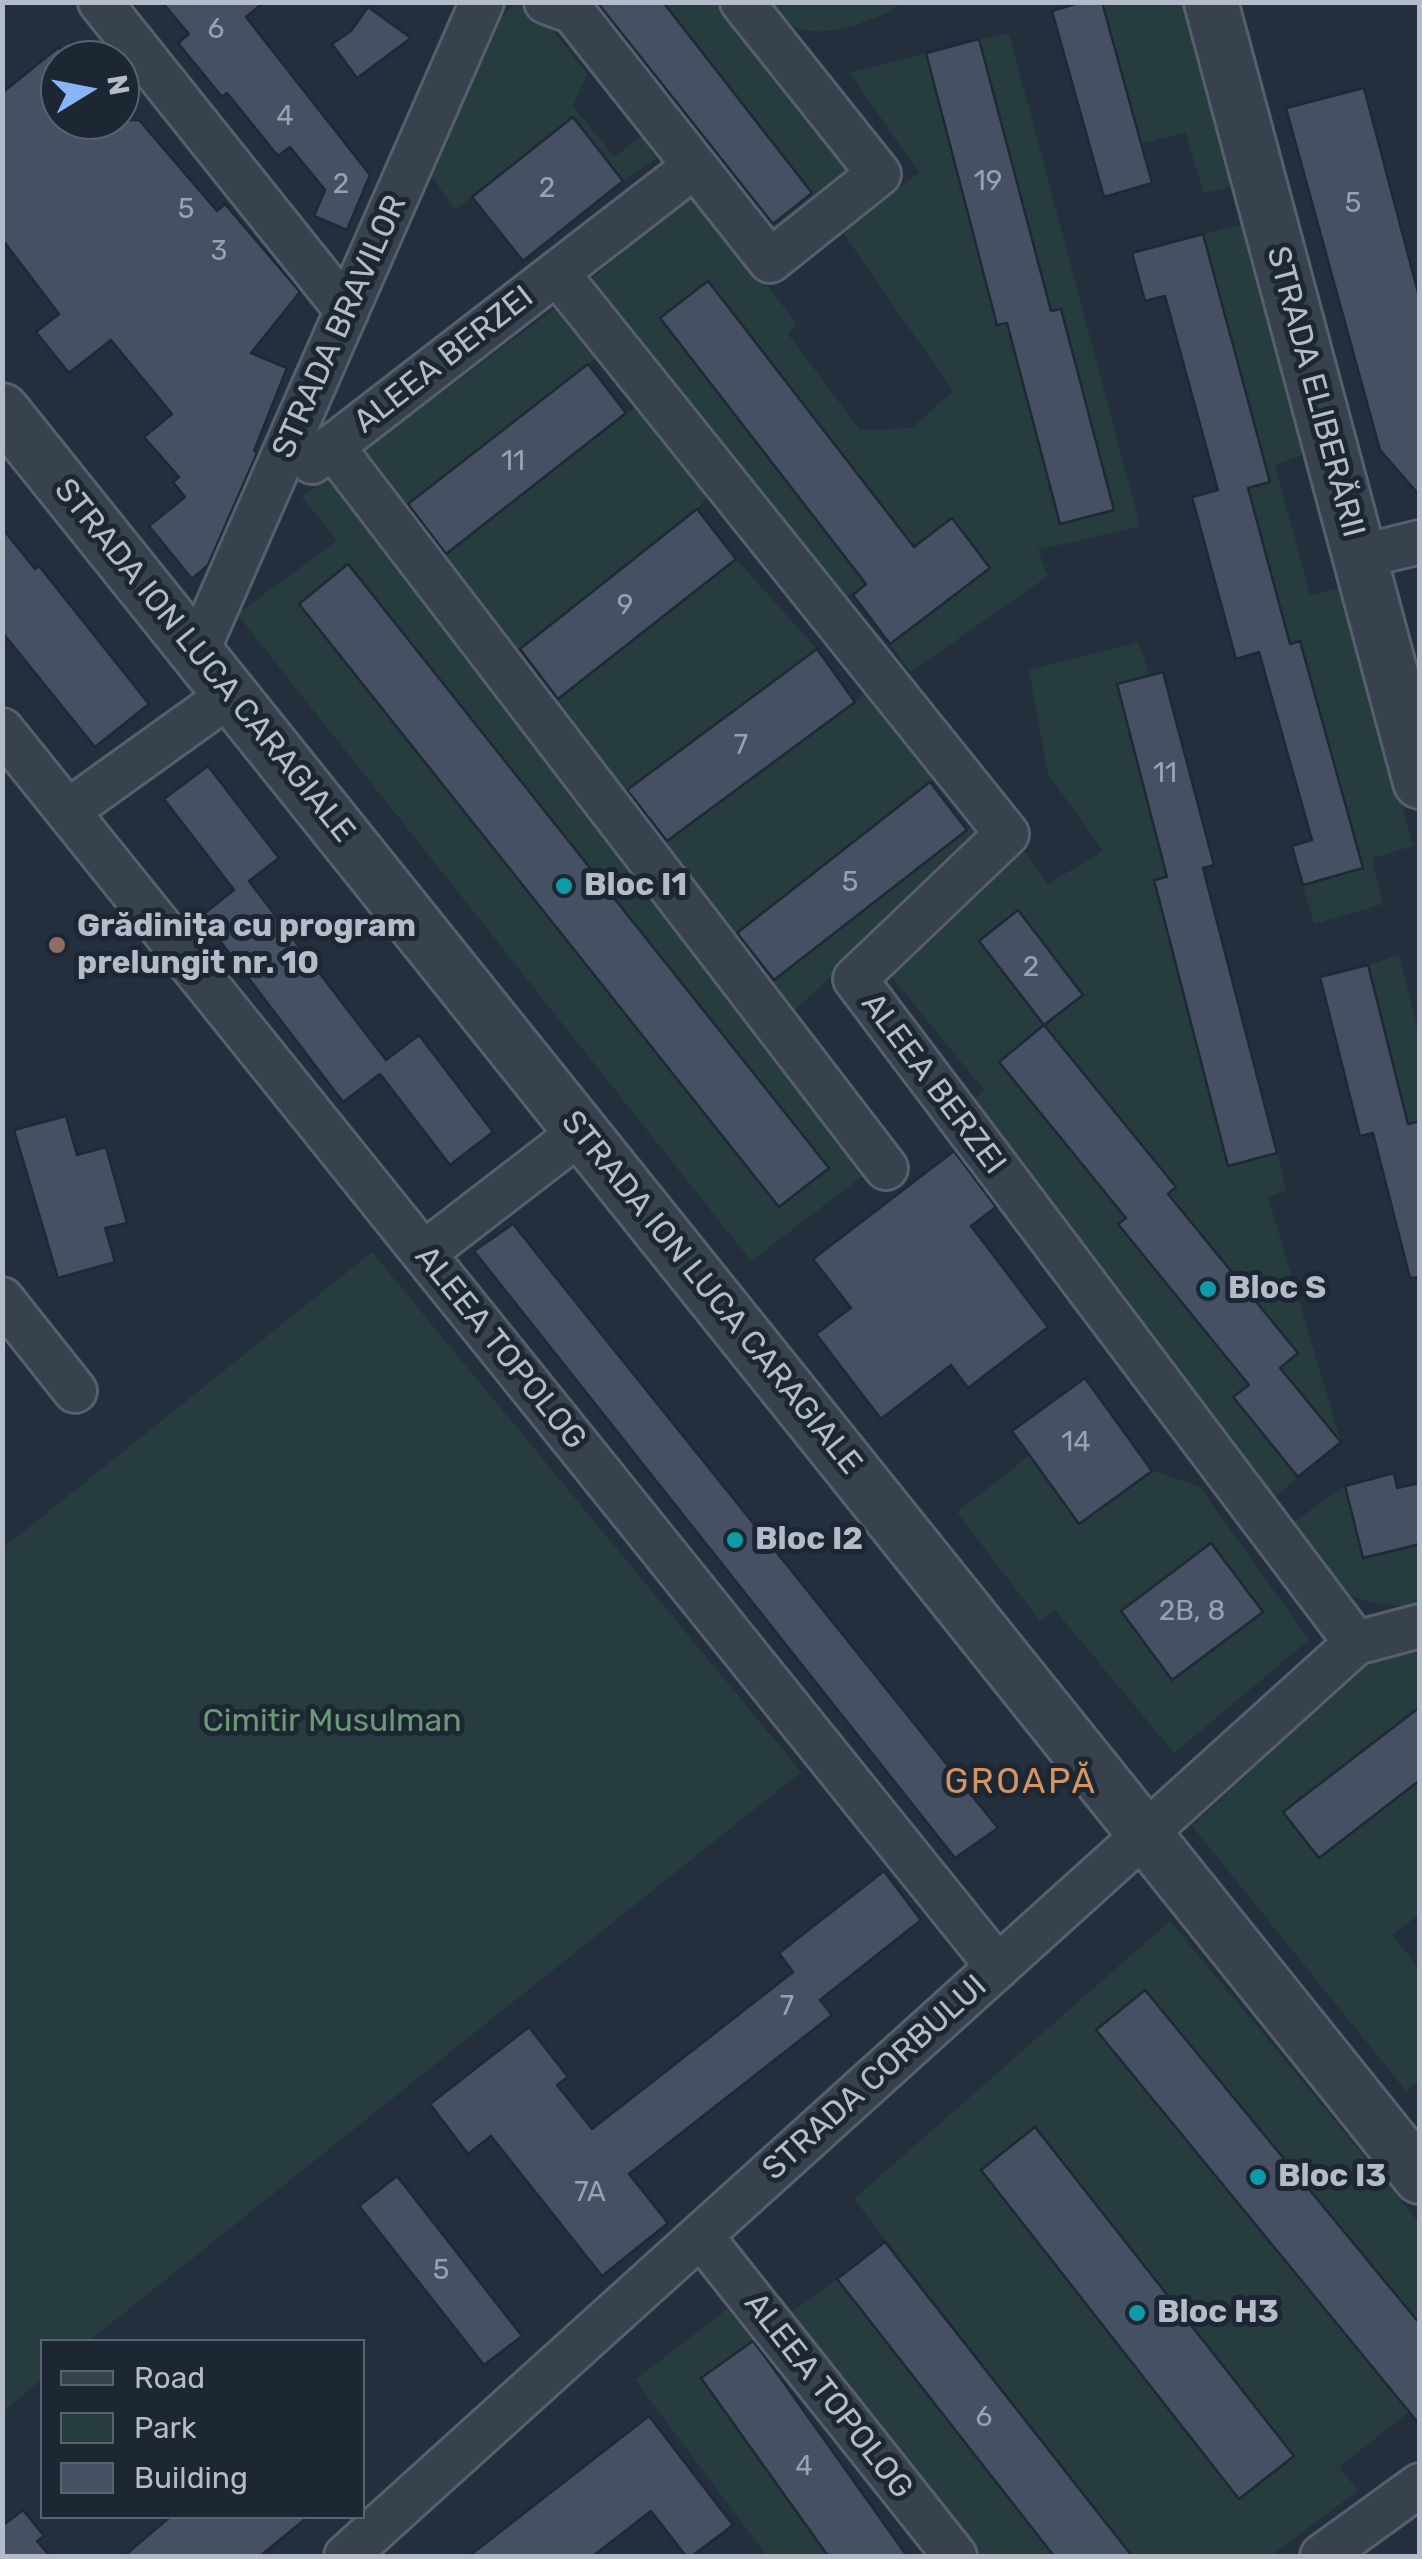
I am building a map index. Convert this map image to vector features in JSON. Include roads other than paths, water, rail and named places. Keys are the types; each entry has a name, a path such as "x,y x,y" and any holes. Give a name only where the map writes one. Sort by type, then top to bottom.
{"street":[{"path":"100,2 347,311"},
{"name":"STRADA BRAVILOR","path":"197,652 482,2"},
{"path":"546,2 573,12 770,261 879,174 742,2"},
{"name":"STRADA ELIBERĂRII","path":"1210,2 1420,782"},
{"name":"ALEEA BERZEI","path":"265,498 695,166"},
{"name":"ALEEA BERZEI","path":"556,273 1007,834 855,979 1356,1644"},
{"name":"STRADA ION LUCA CARAGIALE","path":"2,410 1420,2177"},
{"name":"ALEEA BERZEI","path":"332,446 886,1168"},
{"path":"1359,557 1420,542"},
{"path":"68,811 231,694"},
{"name":"ALEEA TOPOLOG","path":"2,730 998,1968"},
{"path":"424,1253 582,1132"},
{"path":"2,1299 76,1391"},
{"name":"STRADA CORBULUI","path":"346,2556 1356,1644 1420,1626"},
{"name":"ALEEA TOPOLOG","path":"700,2236 955,2556"},
{"path":"1322,2556 1420,2485"}],"place":[{"name":"Bloc I1","path":"564,886"},
{"name":"Grădinița cu program prelungit nr. 10","path":"57,945"},
{"name":"Bloc S","path":"1208,1289"},
{"name":"Bloc I2","path":"735,1540"},
{"name":"Bloc I3","path":"1258,2177"},
{"name":"Bloc H3","path":"1137,2313"}],"district":[{"name":"GROAPĂ","path":"1021,1783"}],"park label":[{"name":"Cimitir Musulman","path":"332,1722"}]}
